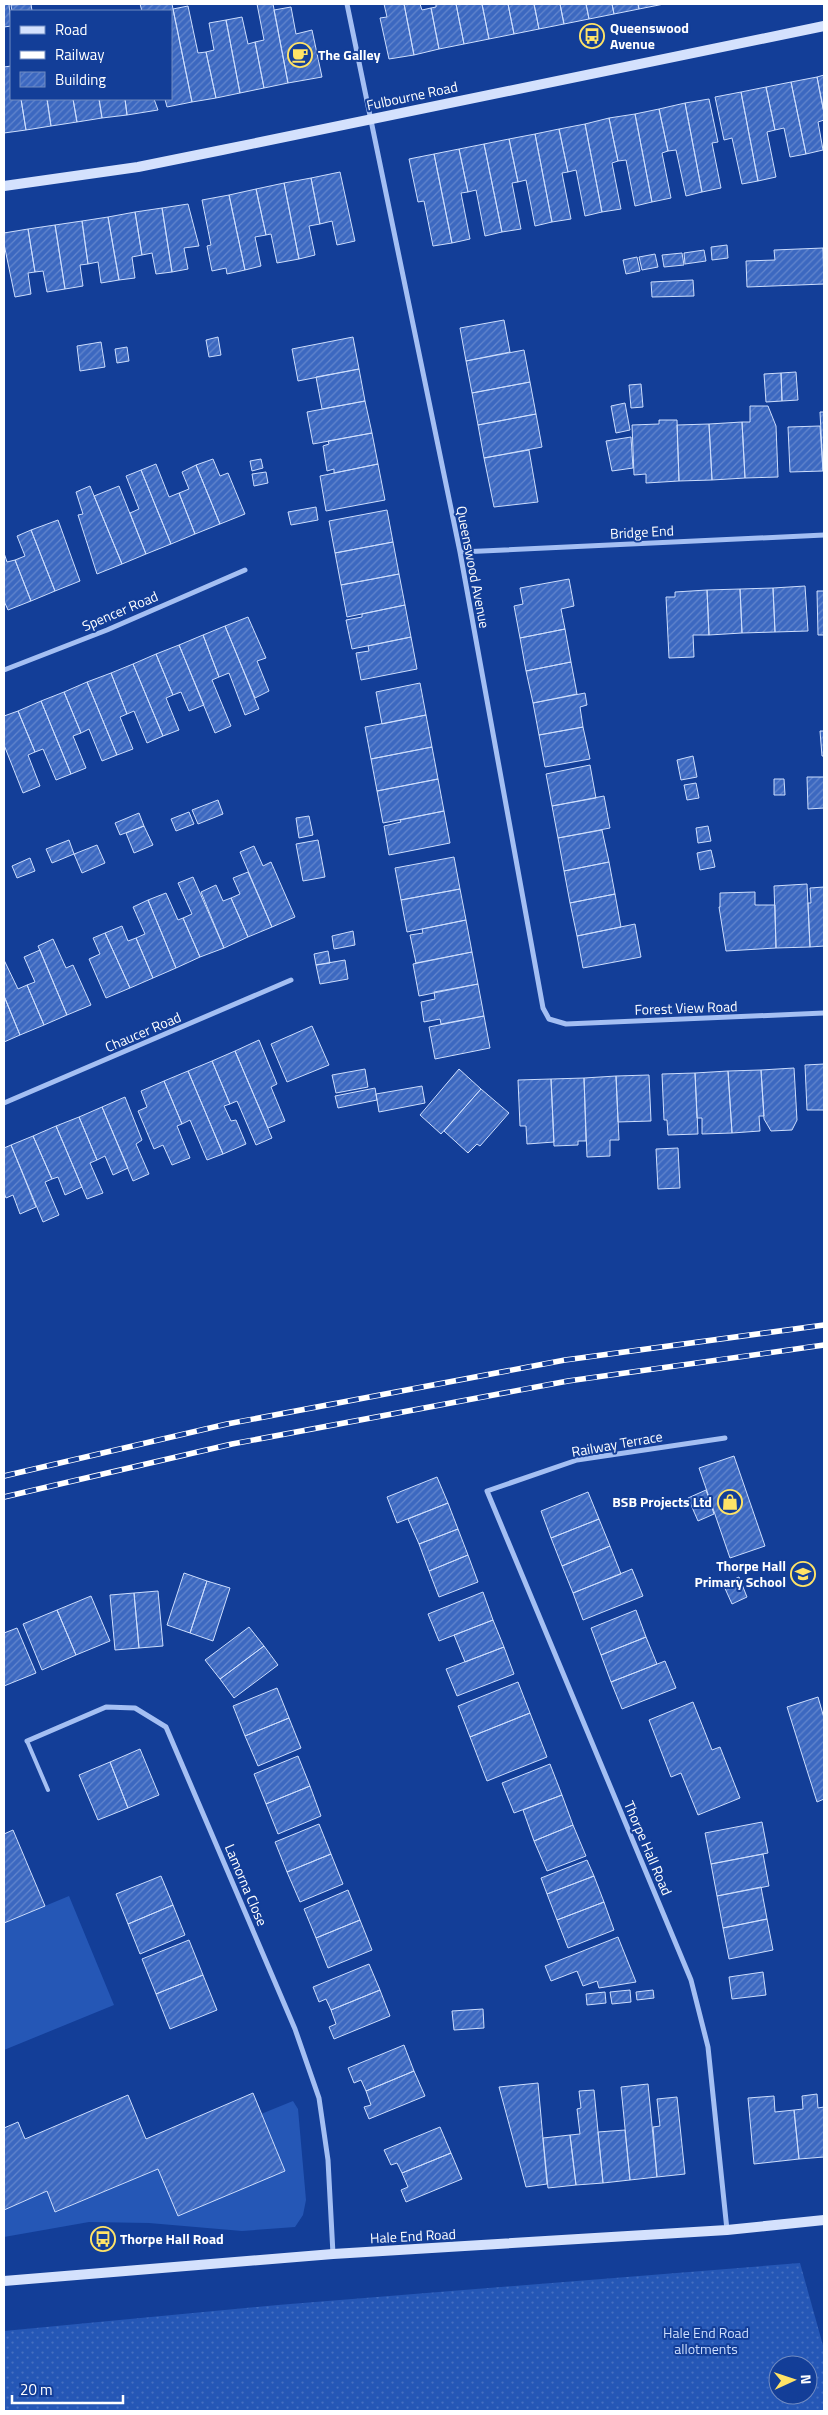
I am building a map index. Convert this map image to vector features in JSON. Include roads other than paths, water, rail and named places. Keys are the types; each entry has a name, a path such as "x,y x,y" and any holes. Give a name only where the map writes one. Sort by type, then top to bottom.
{"main road":[{"name":"Fulbourne Road","path":"4,186 138,166 824,26"},
{"name":"Hale End Road","path":"4,2281 333,2254 727,2230 824,2220"}],"street":[{"name":"Queenswood Avenue","path":"347,4 460,552 543,1008 549,1019"},
{"name":"Bridge End","path":"460,552 824,535"},
{"name":"Spencer Road","path":"4,670 107,630 245,570"},
{"name":"Chaucer Road","path":"4,1103 291,980"},
{"name":"Forest View Road","path":"549,1019 566,1024 824,1013"},
{"name":"Railway Terrace","path":"487,1491 577,1460 724,1438"},
{"name":"Thorpe Hall Road","path":"487,1491 691,1980 708,2047 727,2230"},
{"name":"Lamorna Close","path":"27,1741 106,1707 136,1708 166,1727 295,2029 319,2098 328,2160 333,2254"}],"lane":[{"name":"Lamorna Close","path":"27,1741 48,1790"}],"railway":[{"path":"4,1476 227,1424 565,1360 824,1325"},
{"path":"4,1497 232,1444 568,1381 824,1345"}],"place":[{"name":"Queenswood Avenue","path":"592,36"},
{"name":"The Galley","path":"300,55"},
{"name":"BSB Projects Ltd","path":"730,1502"},
{"name":"Thorpe Hall Primary School","path":"803,1574"},
{"name":"Thorpe Hall Road","path":"103,2239"}],"park label":[{"name":"Hale End Road allotments","path":"706,2342"}]}
